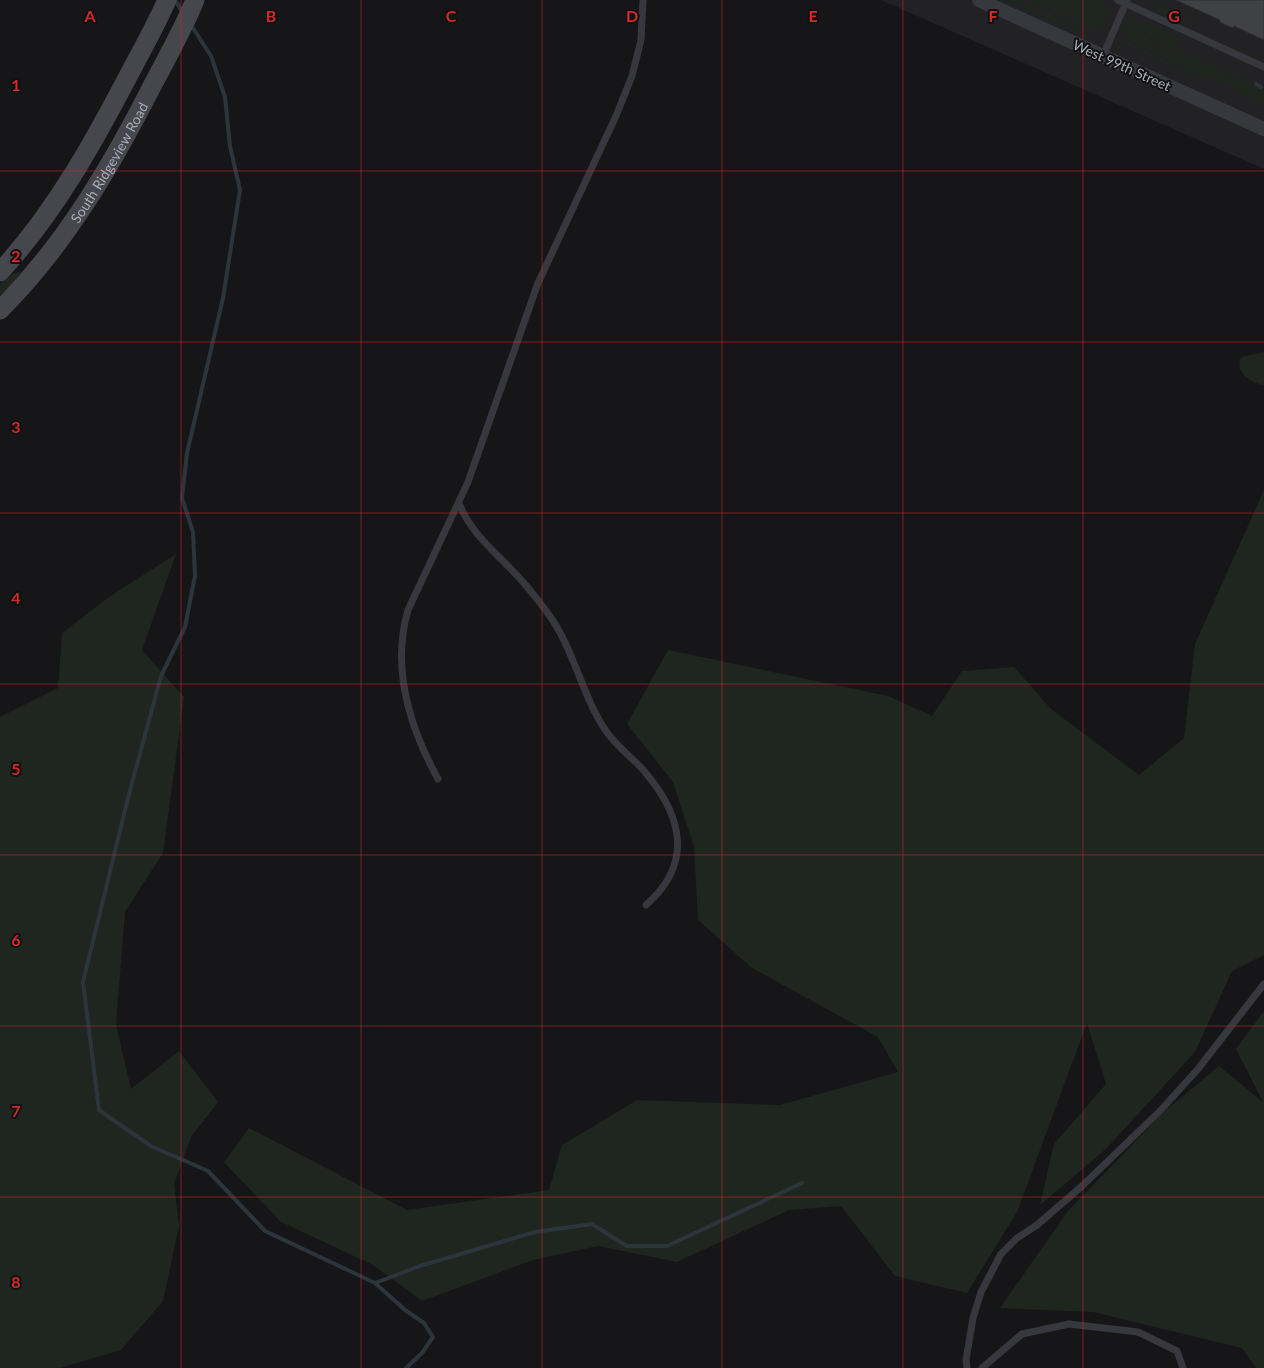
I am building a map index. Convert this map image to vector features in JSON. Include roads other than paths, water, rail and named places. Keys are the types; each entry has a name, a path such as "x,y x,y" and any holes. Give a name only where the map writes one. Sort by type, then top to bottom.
{"main road":[{"name":"South Ridgeview Road","path":"0,272 61,195 95,140 167,0"},
{"name":"South Ridgeview Road","path":"0,310 51,251 112,161 183,28 195,0"},
{"path":"31,235 51,251"}],"street":[{"name":"West 99th Street","path":"979,0 1264,130"}],"lane":[{"path":"438,779 422,750 408,707 402,677 401,632 408,610 460,503 494,411 515,343 538,283 612,126 632,76 641,40 643,0"},
{"path":"1118,0 1126,2 1264,67"},
{"path":"1102,56 1126,2"},
{"path":"460,503 468,524 509,567 550,616 598,718 626,755 644,772 663,798 674,820 679,851 676,866 660,894 646,905"},
{"path":"967,1368 966,1360 975,1311 984,1285 1002,1254 1017,1238 1037,1225 1081,1187 1160,1111 1198,1069 1264,984"},
{"path":"982,1368 1022,1334 1069,1324 1138,1332 1177,1352 1183,1368"}],"waterway":[{"path":"175,0 183,13"},
{"path":"191,25 211,56 225,97 230,146 240,190 223,298 187,453 182,498 193,532 195,576 185,627 161,676 128,798 83,982 99,1110 151,1146 208,1171 265,1231 375,1283 405,1310 424,1323 433,1337 422,1353 406,1368"},
{"path":"1256,84 1261,87"},
{"path":"375,1283 420,1266 535,1232 592,1224 627,1246 667,1246 802,1183"}]}
